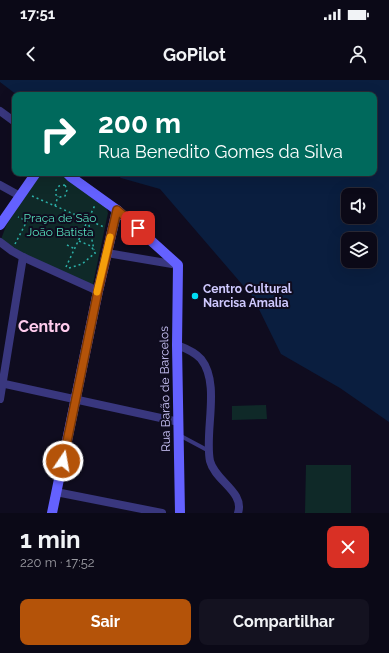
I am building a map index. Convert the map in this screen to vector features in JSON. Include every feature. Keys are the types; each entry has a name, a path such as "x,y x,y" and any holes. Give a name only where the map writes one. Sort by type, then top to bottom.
{"main road":[{"path":"0,225 34,176"},
{"path":"67,178 100,196 178,265"},
{"path":"52,513 98,291 117,210"},
{"name":"Rua Barão de Barcelos","path":"178,265 177,344 180,513"}],"street":[{"path":"0,111 12,120"},
{"path":"0,185 22,194"},
{"path":"0,242 23,257 98,291"},
{"path":"106,255 178,265"},
{"path":"0,399 23,257"},
{"path":"177,344 193,352 201,359 207,372 210,386 211,407 209,451 211,462 214,471 239,501 238,513"},
{"path":"2,383 179,422"},
{"path":"56,492 162,513"}],"lane":[{"path":"179,435 209,451"}],"path":[{"path":"55,206 58,196 56,195 56,190 67,178"},
{"path":"58,196 65,196 67,190 67,178"},
{"path":"22,194 55,206 112,231"},
{"path":"95,252 82,264 65,269 100,196"},
{"path":"9,213 27,221 12,251"},
{"path":"88,220 95,252"},
{"path":"78,241 91,246 95,252 106,255"},
{"path":"67,245 75,249"}],"green space":[{"name":"Praça de São João Batista","path":"37,176 63,176 106,206 108,213 93,284 89,285 0,242 6,226"},
{"path":"266,405 267,419 232,420 232,406"},
{"path":"306,465 351,465 351,513 305,513"}],"water":[{"path":"0,80 389,80 389,422 340,388 281,354 253,297 160,189 119,176 377,176 377,92 13,92 0,82"}],"slow traffic":[{"path":"97,292 110,237"}],"place":[{"name":"Centro Cultural Narcisa Amalia","path":"195,296"}],"district":[{"name":"Centro","path":"44,326"}],"route":[{"path":"63,461 104,262 117,210 138,228"}]}
